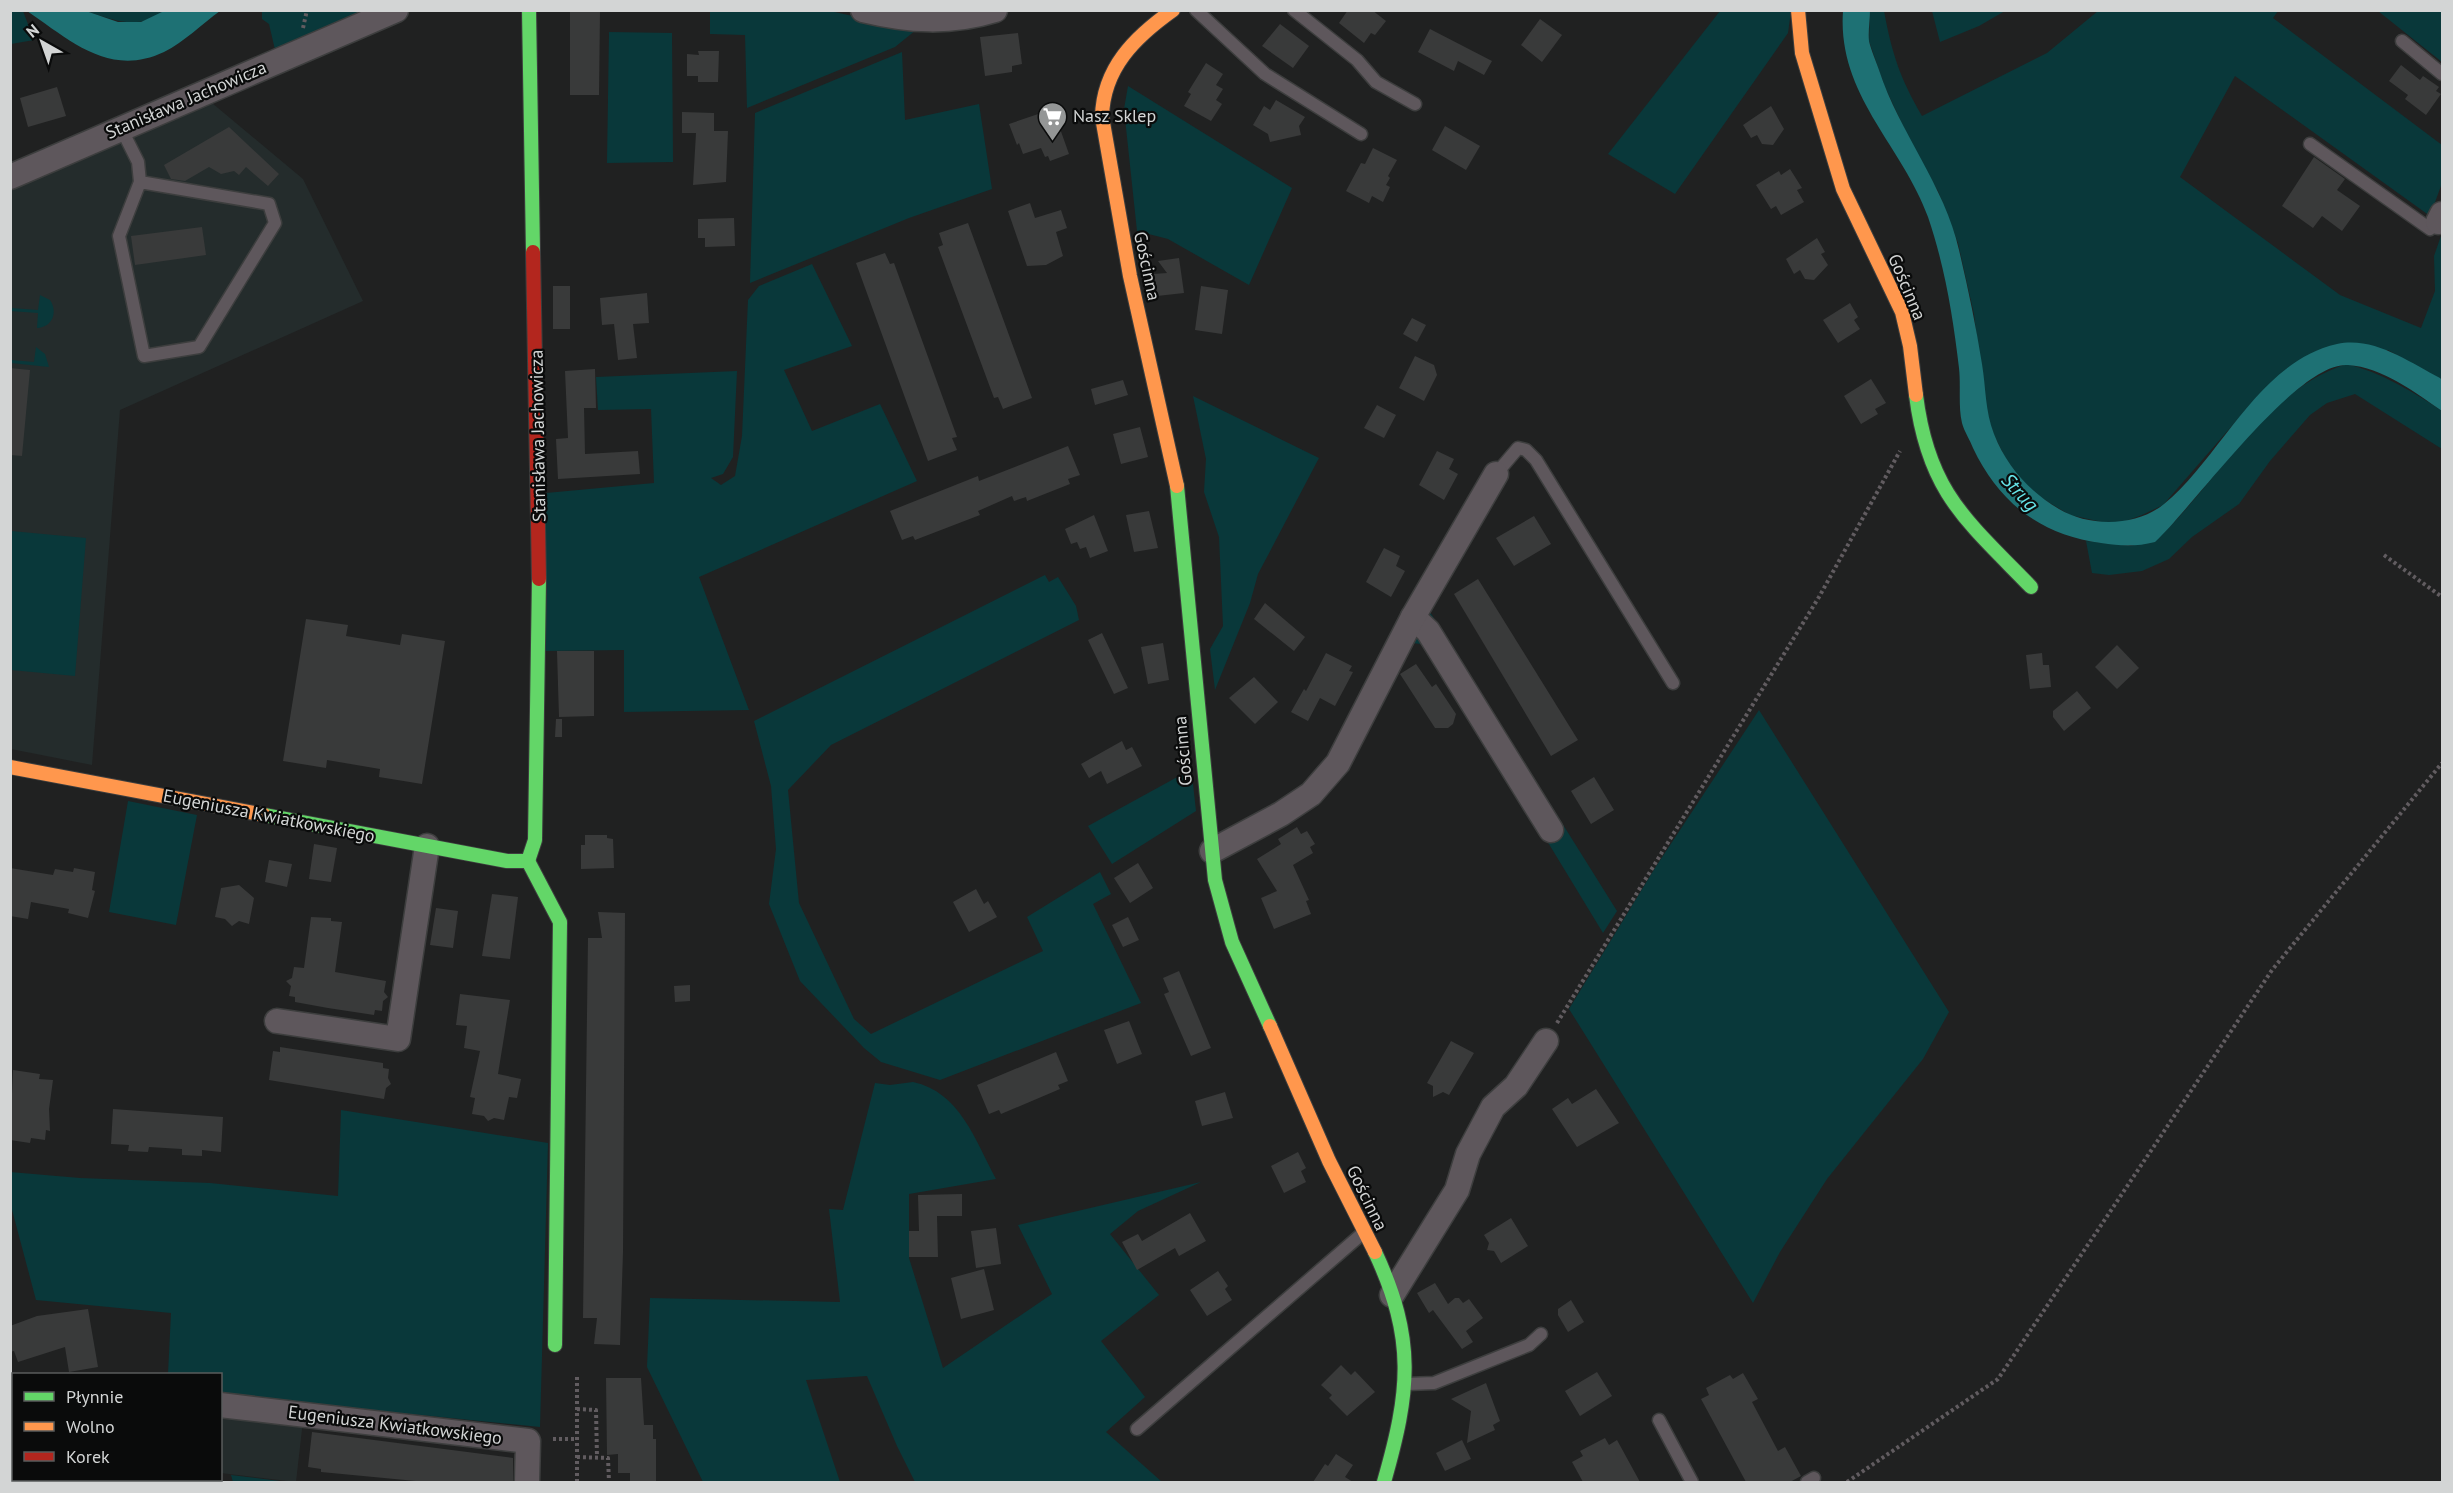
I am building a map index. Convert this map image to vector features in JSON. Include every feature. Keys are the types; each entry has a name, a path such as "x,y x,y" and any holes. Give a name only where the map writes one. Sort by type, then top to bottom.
{"street":[{"name":"Stanisława Jachowicza","path":"10,177 396,10"},
{"name":"Stanisława Jachowicza","path":"528,861 535,840 539,567 529,10"},
{"path":"863,10 909,20 954,21 995,10"},
{"name":"Gościnna","path":"1173,10 1149,26 1130,44 1111,70 1102,110 1121,233 1149,360 1166,421 1176,482 1189,592 1201,763 1217,896 1225,923 1328,1158 1392,1295 1403,1326 1407,1356 1406,1384 1399,1428 1384,1482"},
{"name":"Gościnna","path":"1798,10 1802,51 1840,178 1852,211 1890,286 1906,325 1925,445 1937,478 1963,517 2031,588"},
{"path":"1212,851 1281,814 1311,794 1338,763 1413,617 1496,474"},
{"path":"1413,617 1428,631 1551,830"},
{"name":"Eugeniusza Kwiatkowskiego","path":"10,767 507,861 528,861"},
{"path":"277,1021 398,1039 427,846"},
{"path":"528,861 560,922 555,1345"},
{"path":"1392,1295 1457,1190 1468,1154 1493,1107 1516,1086 1546,1041"},
{"name":"Eugeniusza Kwiatkowskiego","path":"222,1405 528,1442 527,1482"}],"lane":[{"path":"1196,10 1265,74 1361,134"},
{"path":"1294,10 1357,60 1376,82 1415,104"},
{"path":"2402,41 2442,74"},
{"path":"121,128 138,162 140,182 119,236 144,356 199,347 275,223 269,204 140,182"},
{"path":"2310,144 2430,229 2440,218"},
{"path":"1496,474 1518,448 1526,450 1536,460 1673,683"},
{"path":"1137,1429 1364,1232"},
{"path":"1406,1384 1434,1383 1528,1345 1541,1334"},
{"path":"1659,1420 1692,1482"}],"path":[{"path":"1546,1041 1819,597 1903,446"},
{"path":"2384,555 2442,597"},
{"path":"1847,1482 1998,1379 2272,970 2442,763"},
{"path":"577,1377 577,1482"},
{"path":"577,1409 596,1410 597,1457"},
{"path":"553,1439 577,1439"},
{"path":"577,1457 608,1458 609,1482"}],"shaded area":[{"path":"11,10 23,11 34,40 11,44"},
{"path":"710,10 830,11 916,30 895,47 747,108 745,35 710,34"},
{"path":"86,11 164,11 145,21 126,22"},
{"path":"262,11 378,11 276,54 269,24 262,19"},
{"path":"1720,11 1791,11 1788,33 1675,194 1608,154"},
{"path":"1870,11 1884,11 1898,65 1922,116 2047,53 2098,11 2278,11 2273,18 2442,145 2442,183 2430,216 2235,76 2180,177 2340,295 2421,328 2435,291 2434,256 2442,233 2442,380 2388,350 2264,389 2163,505 2123,522 2102,522 2070,515 2040,497 2023,482 2006,459 1994,435 1986,412 1974,314 1958,243 1938,191 1917,156 1884,85 1869,41"},
{"path":"1932,11 2005,11 1979,26 1940,42"},
{"path":"2378,11 2442,11 2442,62"},
{"path":"609,32 672,33 673,162 607,163"},
{"path":"902,52 905,120 979,104 992,189 909,218 750,283 755,113"},
{"path":"1128,86 1292,188 1249,285 1168,239 1137,231 1124,109"},
{"path":"212,103 303,179 363,301 120,410 92,765 11,749 10,191"},
{"path":"812,264 852,346 784,370 812,431 880,404 917,481 699,577 749,710 624,712 624,650 541,651 546,493 654,483 651,409 598,410 596,377 737,371 733,457 723,474 711,478 721,485 735,476 742,436 748,300 759,286"},
{"path":"40,295 50,300 54,309 54,314 47,325 37,328 38,313 10,311 11,308 38,310"},
{"path":"36,347 45,354 49,367 11,363 11,360 34,362"},
{"path":"2347,364 2396,383 2442,411 2442,449 2355,394 2327,403 2310,415 2270,461 2239,504 2192,537 2169,559 2142,571 2109,575 2092,573 2086,541 2130,546 2155,541 2266,417 2290,395 2317,377"},
{"path":"1193,396 1319,458 1258,574 1250,603 1215,690 1210,649 1223,626 1219,537 1204,492 1206,459"},
{"path":"11,531 86,538 75,676 11,670"},
{"path":"1045,575 1049,582 1058,577 1076,606 1079,620 831,745 788,790 799,903 854,1019 871,1034 1043,951 1027,917 1100,872 1111,894 1093,904 1141,1003 940,1080 881,1062 864,1048 800,981 769,904 776,849 771,786 754,721"},
{"path":"1425,604 1617,911 1603,933 1428,645 1405,642"},
{"path":"1759,710 1949,1012 1923,1059 1827,1179 1780,1252 1753,1303 1569,1009 1655,868"},
{"path":"1181,775 1192,775 1196,811 1112,864 1088,826"},
{"path":"128,801 197,815 176,925 109,912"},
{"path":"913,1082 929,1087 954,1107 973,1134 996,1179 909,1194 909,1258 943,1368 1052,1294 1018,1225 1201,1182 1138,1211 1110,1234 1159,1295 1101,1341 1145,1397 1106,1432 1162,1482 915,1482 867,1376 806,1380 840,1482 703,1482 647,1367 650,1298 840,1302 829,1209 843,1210 875,1083 890,1085"},
{"path":"341,1110 548,1143 540,1427 222,1395 222,1373 168,1373 171,1313 36,1300 11,1206 10,1172 80,1178 210,1183 338,1196"},
{"path":"222,1395 305,1403 296,1482 222,1473"},
{"path":"231,1475 288,1482 233,1482"}],"water":[{"path":"27,11 86,11 118,22 141,22 164,11 220,11 164,52 144,59 125,61 108,58 75,44"},
{"name":"Strug","path":"1843,11 1870,11 1869,41 1872,52 1898,115 1933,181 1952,226 1972,307 1987,408 1994,434 2012,467 2048,502 2071,515 2098,521 2126,520 2153,512 2185,484 2263,390 2285,370 2309,354 2337,344 2351,343 2378,347 2440,378 2442,380 2442,411 2398,382 2373,370 2348,365 2327,370 2302,386 2275,410 2155,542 2121,545 2079,539 2059,533 2024,513 2009,500 1984,468 1963,426 1954,330 1944,273 1934,236 1917,191 1860,94 1850,68 1844,41"}],"building":[{"path":"570,10 600,10 599,95 570,95"},
{"path":"1348,10 1372,10 1386,21 1375,35 1371,33 1364,43 1339,23"},
{"path":"1540,19 1562,35 1542,62 1521,45"},
{"path":"1280,24 1309,46 1293,68 1262,46"},
{"path":"1430,29 1492,61 1484,75 1458,61 1454,71 1418,52"},
{"path":"1018,33 1022,64 1012,66 1012,72 985,76 980,37"},
{"path":"698,51 719,51 718,82 698,82 698,76 687,76 687,54 699,55"},
{"path":"1206,63 1223,74 1216,85 1223,89 1216,100 1222,104 1211,121 1184,106 1191,94 1188,92"},
{"path":"2401,65 2420,80 2423,76 2439,87 2436,91 2441,94 2426,115 2405,99 2408,95 2389,81"},
{"path":"57,87 66,116 28,127 20,98"},
{"path":"1276,100 1305,117 1299,126 1301,135 1270,142 1268,134 1253,125 1264,106 1270,110"},
{"path":"1771,106 1784,129 1773,145 1762,144 1757,135 1751,138 1743,125"},
{"path":"1053,109 1069,154 1050,161 1048,156 1045,157 1041,148 1023,154 1009,124"},
{"path":"682,112 714,113 714,131 728,131 726,182 693,185 696,133 682,133"},
{"path":"1445,126 1480,146 1466,170 1432,150"},
{"path":"229,127 279,174 268,186 246,167 239,175 234,171 221,174 209,167 185,181 171,179 164,165"},
{"path":"1373,148 1397,160 1388,176 1390,178 1386,185 1390,187 1383,202 1372,196 1369,203 1346,191 1361,163 1365,164"},
{"path":"2314,157 2345,179 2337,190 2360,206 2342,231 2322,216 2313,228 2282,206"},
{"path":"1790,169 1802,188 1797,190 1804,202 1781,215 1776,206 1771,209 1756,185 1779,171 1781,175"},
{"path":"1030,203 1035,218 1061,210 1067,228 1056,232 1063,256 1046,265 1027,266 1008,211"},
{"path":"734,218 735,246 705,247 705,238 698,238 698,219"},
{"path":"968,223 1032,398 1003,409 998,397 994,398 938,247 943,245 939,233"},
{"path":"202,227 206,255 135,265 131,236"},
{"path":"1817,238 1825,252 1821,254 1828,265 1814,280 1805,279 1800,270 1794,274 1786,259"},
{"path":"885,253 890,264 894,263 957,437 952,438 957,450 928,461 856,263"},
{"path":"1179,258 1184,293 1157,296 1153,274 1167,273 1158,261"},
{"path":"553,286 570,286 570,329 553,329"},
{"path":"1201,286 1228,290 1222,334 1195,330"},
{"path":"647,293 649,323 633,324 637,358 618,360 614,324 602,325 600,298"},
{"path":"1850,303 1858,317 1854,320 1860,329 1838,343 1823,320"},
{"path":"1412,318 1426,325 1417,342 1403,334"},
{"path":"1415,356 1434,365 1437,375 1424,401 1399,388"},
{"path":"10,368 30,370 22,456 10,455"},
{"path":"595,369 596,408 584,408 585,454 638,451 640,474 558,479 556,439 568,438 565,371"},
{"path":"1871,379 1886,403 1875,409 1878,414 1861,424 1844,396"},
{"path":"1123,380 1128,395 1095,405 1091,389"},
{"path":"1377,405 1396,415 1384,438 1364,428"},
{"path":"1140,427 1148,457 1121,464 1113,434"},
{"path":"1068,446 1080,475 1068,479 1070,484 1027,501 1026,497 1014,501 1012,496 978,511 980,515 915,540 913,536 902,540 890,511 978,476 979,481"},
{"path":"1437,451 1454,459 1449,469 1458,474 1444,500 1419,485"},
{"path":"1149,511 1158,548 1134,552 1126,515"},
{"path":"1094,515 1108,551 1090,558 1086,547 1080,549 1077,542 1071,544 1065,529"},
{"path":"1534,516 1551,544 1514,566 1496,538"},
{"path":"1384,548 1400,556 1396,566 1405,571 1391,597 1366,582"},
{"path":"1478,579 1578,740 1551,756 1454,594"},
{"path":"1265,603 1305,637 1294,651 1254,619"},
{"path":"306,619 348,625 346,636 400,645 402,634 445,641 422,784 379,777 380,769 327,760 326,768 283,761"},
{"path":"1102,633 1128,688 1114,694 1088,640"},
{"path":"1163,643 1169,680 1148,684 1141,647"},
{"path":"2117,645 2139,668 2117,689 2095,667"},
{"path":"557,651 594,651 594,716 559,717"},
{"path":"1326,653 1352,666 1349,671 1353,672 1335,706 1320,698 1308,721 1291,712 1304,689 1306,691"},
{"path":"2042,653 2043,665 2049,665 2051,687 2030,689 2026,655"},
{"path":"1416,664 1432,687 1436,684 1456,714 1453,724 1448,728 1435,728 1400,674"},
{"path":"1254,677 1278,702 1255,724 1229,698"},
{"path":"2077,691 2091,708 2064,731 2053,717 2053,711"},
{"path":"556,719 562,719 562,737 555,737"},
{"path":"1122,741 1126,750 1132,747 1142,766 1107,784 1101,771 1089,778 1081,764"},
{"path":"1594,777 1614,810 1591,824 1571,791"},
{"path":"1297,827 1301,834 1307,831 1315,844 1310,847 1313,853 1293,865 1309,900 1306,901 1311,914 1274,929 1261,898 1277,891 1257,859 1281,844 1278,839"},
{"path":"585,835 607,835 607,838 613,839 614,868 581,869 581,845 585,845"},
{"path":"314,844 337,848 331,882 309,879"},
{"path":"269,860 292,864 287,887 265,882"},
{"path":"1138,863 1153,888 1130,903 1114,878"},
{"path":"10,868 53,875 55,869 73,872 74,868 95,872 92,890 95,891 88,918 68,913 69,909 31,902 28,919 10,916"},
{"path":"239,885 254,898 249,924 239,921 232,926 225,919 215,917 221,888"},
{"path":"976,889 984,904 988,901 997,917 969,932 953,902"},
{"path":"492,894 518,897 510,959 482,956"},
{"path":"436,908 458,911 453,948 430,945"},
{"path":"598,912 625,913 623,1252 620,1345 594,1344 597,1318 583,1318 588,938 602,938"},
{"path":"311,917 331,918 331,921 342,922 335,972 386,981 384,992 388,997 383,1001 382,1011 375,1010 374,1015 328,1008 295,1002 295,997 289,996 291,986 286,981 292,978 294,967 304,968"},
{"path":"1128,917 1139,940 1123,947 1112,925"},
{"path":"1179,971 1211,1048 1191,1056 1164,994 1169,992 1163,978"},
{"path":"690,985 690,1001 675,1002 674,986"},
{"path":"460,994 510,1000 498,1074 521,1079 517,1098 509,1097 504,1120 494,1118 488,1121 484,1116 472,1114 475,1098 470,1097 480,1051 464,1048 467,1026 456,1025"},
{"path":"1129,1021 1142,1054 1117,1064 1104,1030"},
{"path":"1451,1041 1474,1053 1449,1095 1443,1092 1433,1097 1433,1086 1427,1083"},
{"path":"280,1047 383,1063 383,1068 389,1069 388,1078 391,1084 386,1088 384,1099 269,1080 273,1051 280,1052"},
{"path":"1056,1052 1068,1081 1058,1085 1060,1089 1001,1114 999,1110 989,1114 977,1085"},
{"path":"13,1070 40,1074 39,1079 53,1080 49,1109 50,1131 46,1130 45,1140 31,1138 30,1143 10,1140"},
{"path":"1596,1089 1619,1123 1577,1147 1552,1109 1568,1098 1572,1104"},
{"path":"1225,1092 1233,1118 1202,1126 1195,1101"},
{"path":"113,1109 223,1117 221,1152 202,1150 202,1156 182,1155 182,1149 149,1147 148,1152 128,1151 129,1145 111,1144"},
{"path":"1298,1152 1306,1168 1301,1171 1306,1182 1284,1193 1271,1166"},
{"path":"962,1194 962,1216 937,1216 938,1257 909,1257 909,1231 919,1231 918,1195"},
{"path":"1190,1213 1206,1241 1179,1256 1175,1248 1137,1270 1122,1242 1138,1234 1142,1241"},
{"path":"1511,1218 1528,1246 1501,1263 1494,1251 1487,1250 1489,1243 1484,1235"},
{"path":"996,1228 1001,1264 976,1268 971,1231"},
{"path":"984,1269 994,1310 961,1319 951,1278"},
{"path":"1218,1271 1228,1286 1225,1289 1232,1300 1207,1316 1190,1290"},
{"path":"1435,1283 1448,1304 1455,1298 1459,1298 1463,1303 1469,1299 1483,1318 1466,1331 1473,1342 1462,1349 1433,1310 1429,1313 1417,1293"},
{"path":"1571,1300 1584,1322 1568,1332 1558,1315 1558,1309"},
{"path":"88,1309 98,1367 69,1372 65,1347 18,1362 14,1351 10,1352 10,1326 37,1316"},
{"path":"1341,1365 1351,1375 1355,1371 1375,1392 1347,1416 1329,1398 1332,1395 1321,1385"},
{"path":"1597,1372 1612,1396 1580,1416 1565,1391"},
{"path":"1743,1373 1758,1399 1752,1402 1778,1451 1785,1447 1801,1476 1790,1482 1746,1482 1701,1399 1709,1395 1706,1388 1730,1375 1733,1379"},
{"path":"606,1378 641,1378 644,1425 653,1425 653,1439 656,1439 656,1482 630,1482 630,1473 618,1473 618,1454 607,1455"},
{"path":"1486,1383 1500,1421 1493,1425 1495,1430 1467,1443 1471,1411 1451,1399"},
{"path":"312,1432 513,1458 513,1482 426,1482 321,1472 321,1469 308,1467"},
{"path":"1605,1438 1609,1445 1617,1440 1640,1482 1583,1482 1572,1462 1583,1456 1580,1451"},
{"path":"1462,1440 1471,1459 1445,1471 1436,1453"},
{"path":"1336,1454 1353,1465 1345,1477 1353,1482 1313,1482 1325,1464 1328,1466"}],"traffic: fast":[{"path":"529,10 533,252"},
{"path":"1916,395 1930,456 1941,481 1969,522 2031,587"},
{"path":"1177,486 1215,880 1232,942 1270,1026"},
{"path":"528,861 535,840 539,579"},
{"path":"264,815 507,861 528,861"},
{"path":"528,861 560,922 555,1345"},
{"path":"1375,1252 1397,1312 1403,1339 1405,1366 1399,1420 1384,1482"}],"traffic: slow":[{"path":"1173,10 1146,31 1124,55 1108,83 1102,117 1130,276 1177,486"},
{"path":"1798,10 1802,53 1843,189 1902,312 1910,346 1916,395"},
{"path":"10,767 264,815"},
{"path":"1270,1026 1329,1161 1375,1252"}],"traffic: jam":[{"path":"533,252 539,579"}],"place":[{"name":"Nasz Sklep","path":"1052,142"}]}
